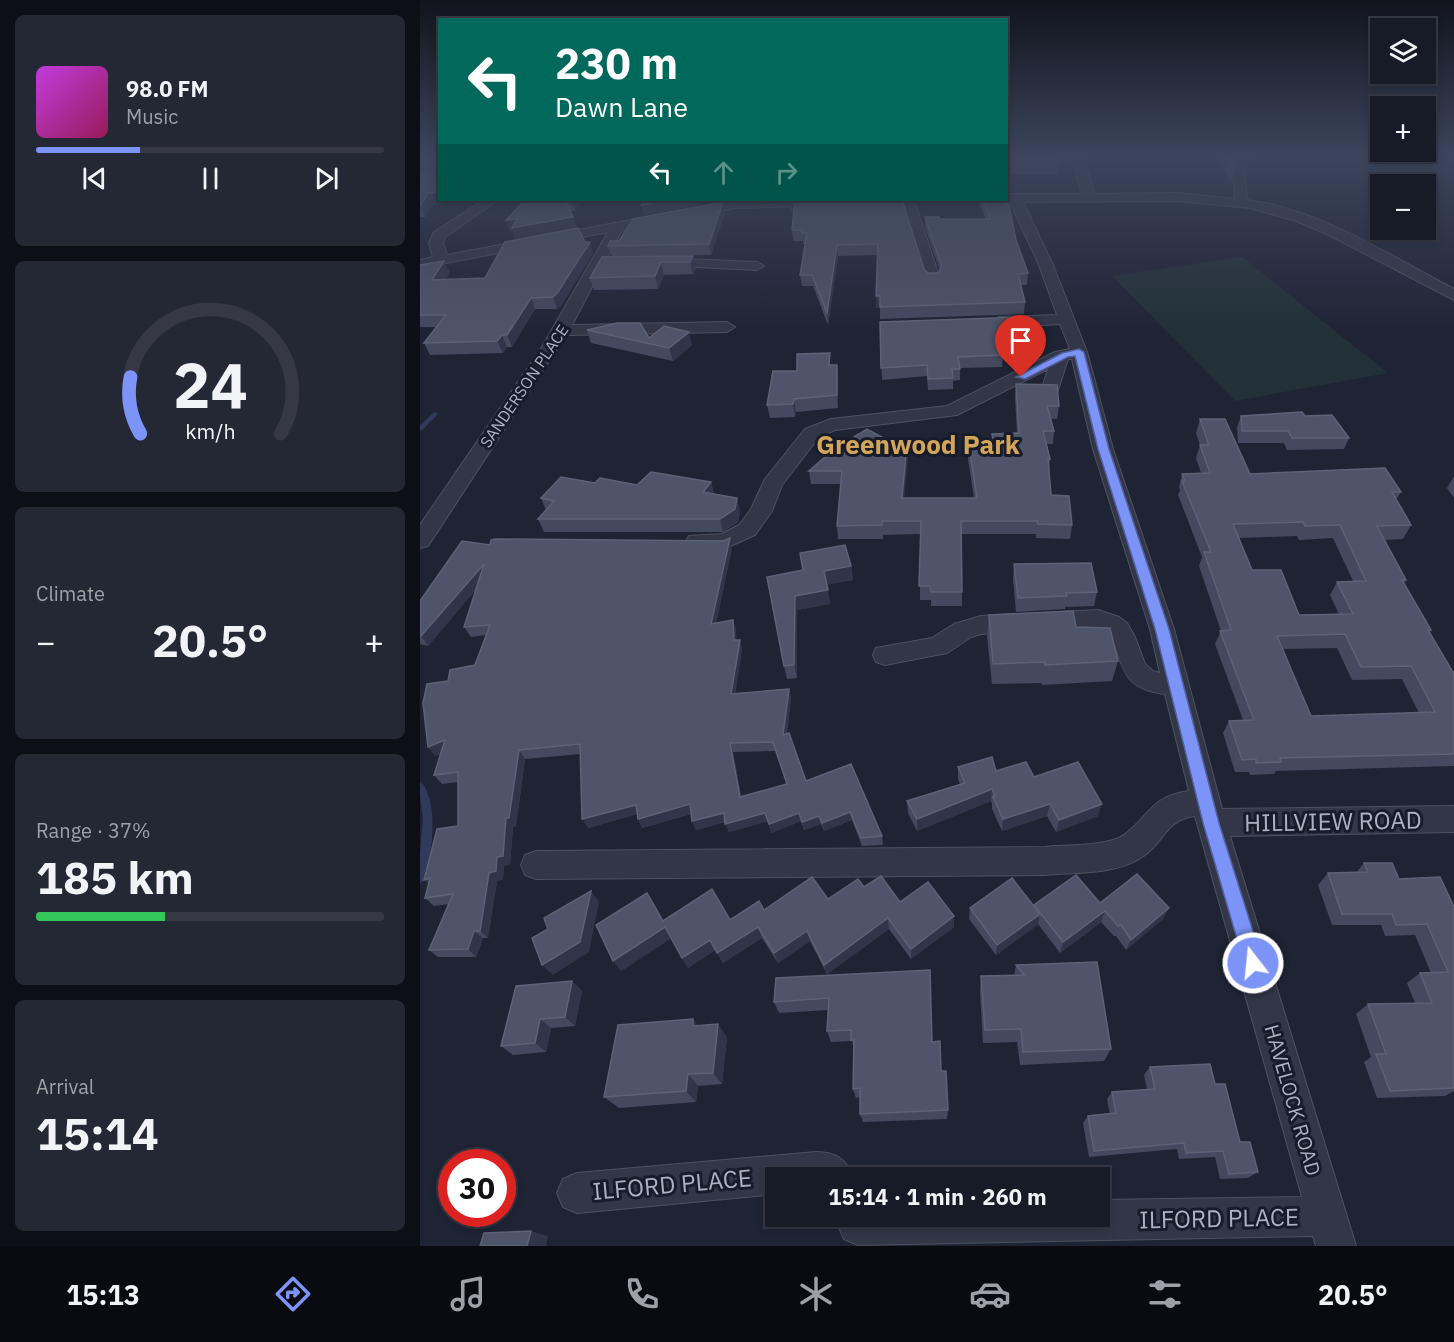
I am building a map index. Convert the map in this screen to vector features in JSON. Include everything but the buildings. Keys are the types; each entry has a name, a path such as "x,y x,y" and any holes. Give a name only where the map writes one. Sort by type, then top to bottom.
{"street":[{"path":"441,259 436,243 439,235 469,215"},
{"path":"420,264 674,215"},
{"path":"913,215 933,279"},
{"name":"HAVELOCK ROAD","path":"1019,215 1068,319 1070,354 1162,629 1209,812 1332,1231"},
{"path":"1293,215 1334,232 1454,295"},
{"name":"SANDERSON PLACE","path":"420,541 562,330 600,263 618,225"},
{"path":"643,263 700,262 711,265 757,266"},
{"path":"600,263 620,263"},
{"path":"986,322 1068,319"},
{"path":"562,330 727,327"},
{"path":"1050,392 1070,354"},
{"path":"680,541 726,541 741,535 761,511 772,484 812,433 824,428 951,411 1070,354"},
{"path":"885,655 938,646 963,630 981,625 1098,619 1115,625 1121,631 1135,668 1144,678 1176,685"},
{"name":"HILLVIEW ROAD","path":"536,865 1045,861 1100,856 1124,851 1135,845 1158,819 1172,808 1209,812 1454,819"},
{"name":"ILFORD PLACE","path":"577,1193 765,1176"},
{"name":"ILFORD PLACE","path":"858,1229 1332,1231"}],"shaded area":[{"path":"1242,257 1388,373 1235,401 1112,276"}],"waterway":[{"path":"420,429 435,414"},
{"path":"420,787 425,796 428,819 420,878"}],"district":[{"name":"Greenwood Park","path":"918,444"}],"route":[{"path":"1021,377 1065,355 1079,352 1103,449 1162,629 1211,823 1253,963"}]}
